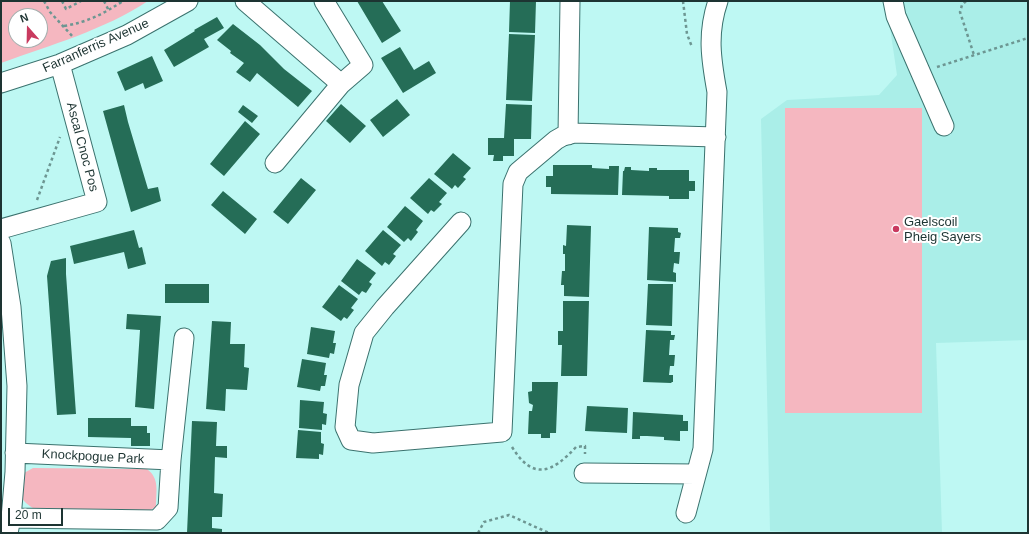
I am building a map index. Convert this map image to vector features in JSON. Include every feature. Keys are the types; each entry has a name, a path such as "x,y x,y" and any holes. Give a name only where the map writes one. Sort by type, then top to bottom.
{"street":[{"name":"Farranferris Avenue","path":"1,83 60,64 127,35 188,1"},
{"path":"245,1 341,84"},
{"path":"274,163 341,84 363,65 324,1"},
{"path":"568,135 570,1"},
{"path":"686,513 703,449 717,92 712,60 711,31 718,1"},
{"path":"893,1 896,16 944,126"},
{"name":"Ascal Cnoc Pos","path":"1,229 97,202 60,64"},
{"path":"461,222 384,307 364,333 349,385 345,427 351,440 373,443 502,432 513,184 518,172 556,140 574,133 716,137"},
{"path":"1,243 12,307 17,386 15,453 8,525 157,520 168,508 171,460 184,338"},
{"name":"Knockpogue Park","path":"15,453 171,460"},
{"path":"584,472 696,474"}],"path":[{"path":"44,1 50,12 74,37"},
{"path":"62,1 66,9 81,1"},
{"path":"104,1 109,11"},
{"path":"64,26 82,23 109,11 123,1"},
{"path":"966,1 962,5 960,12 974,55"},
{"path":"921,73 1028,38"},
{"path":"29,221 61,135"},
{"path":"502,432 520,459 534,469 550,468 564,461 576,447 585,446 584,472"},
{"path":"478,533 484,522 509,515 549,533"}],"shaded area":[{"path":"1,1 148,1 95,29 48,47 48,8 8,8 8,48 44,48 1,63"},
{"name":"Gaelscoil Pheig Sayers","path":"886,1 1028,1 1028,340 936,343 942,533 816,533 770,531 761,119 787,100 879,95 897,75"},
{"path":"785,108 922,108 922,413 785,413"},
{"path":"33,468 147,469 156,481 156,507 143,514 35,509 25,502 21,494 24,473"}],"building":[{"path":"357,1 382,1 401,31 382,43"},
{"path":"510,1 536,1 535,33 509,32"},
{"path":"217,17 224,28 204,39 209,47 174,67 164,50"},
{"path":"233,24 260,45 284,69 312,91 298,107 257,73 250,82 236,72 244,63 230,53 231,51 217,40"},
{"path":"509,34 535,35 532,101 506,100"},
{"path":"400,47 414,70 429,61 436,73 403,93 381,58"},
{"path":"152,56 163,81 145,89 143,83 125,91 117,72"},
{"path":"397,99 410,115 383,137 370,120"},
{"path":"341,104 366,126 350,143 326,121"},
{"path":"506,104 532,105 531,139 514,139 514,156 503,156 503,161 493,161 494,155 488,155 488,138 504,138"},
{"path":"124,105 148,189 158,187 161,201 131,212 103,111"},
{"path":"243,105 258,116 252,123 238,112"},
{"path":"245,121 260,134 224,176 210,164"},
{"path":"453,153 471,168 463,177 466,179 458,188 455,185 452,189 434,174"},
{"path":"553,165 592,165 592,168 609,169 609,166 619,166 618,195 551,194 551,187 546,187 546,176 553,176"},
{"path":"625,167 631,167 631,170 649,171 649,168 657,168 657,170 689,170 689,181 695,181 695,191 689,191 689,199 669,199 669,196 622,195 623,171"},
{"path":"301,178 316,190 288,224 273,212"},
{"path":"429,178 447,193 439,202 442,204 434,212 431,210 428,214 410,198"},
{"path":"223,191 257,219 245,234 211,205"},
{"path":"405,206 423,221 416,230 418,232 411,241 408,238 404,242 387,227"},
{"path":"567,225 591,226 589,297 564,296 564,285 561,285 562,271 565,271 565,254 563,254 563,245 566,246"},
{"path":"649,227 678,228 678,232 681,233 680,238 675,238 674,252 680,252 679,264 674,263 673,272 676,273 676,282 647,280"},
{"path":"134,230 139,248 142,247 146,264 128,269 124,252 74,264 70,246"},
{"path":"383,230 401,245 393,254 396,256 389,265 385,262 382,266 365,251"},
{"path":"66,258 76,414 57,415 47,276 51,261"},
{"path":"357,259 376,273 369,282 372,284 366,293 362,291 359,295 341,281"},
{"path":"165,284 209,284 209,303 165,303"},
{"path":"648,284 673,284 672,326 646,325"},
{"path":"339,285 358,299 351,308 354,310 347,319 344,317 341,321 322,307"},
{"path":"563,301 589,301 587,376 561,376 562,345 558,345 558,331 563,331"},
{"path":"127,314 161,316 154,409 135,407 140,330 126,329"},
{"path":"212,321 231,322 230,344 245,344 244,367 249,368 247,390 226,389 225,411 206,409"},
{"path":"311,327 335,331 333,343 336,343 334,354 330,353 329,358 307,354"},
{"path":"646,330 671,331 671,335 675,335 674,340 670,340 669,355 675,355 674,366 670,366 669,375 673,375 673,382 671,383 643,382"},
{"path":"302,359 326,363 324,375 327,375 325,386 321,386 320,391 297,387"},
{"path":"532,382 558,382 556,433 550,433 550,438 541,438 541,434 528,434 529,411 532,411 533,405 529,403 528,392 532,391"},
{"path":"300,400 324,402 323,413 327,414 326,425 322,424 322,430 299,428"},
{"path":"587,406 628,408 627,433 585,431"},
{"path":"633,412 683,415 683,421 688,421 688,431 680,431 680,441 664,440 664,437 647,436 640,436 640,439 632,439"},
{"path":"88,418 131,418 131,426 147,426 147,433 150,433 150,446 131,446 131,438 88,437"},
{"path":"192,421 217,422 216,446 227,446 227,458 215,457 214,493 223,494 222,517 212,517 212,528 222,529 222,533 187,533"},
{"path":"298,430 321,432 321,443 324,444 323,455 319,454 319,459 296,458"}],"place":[{"name":"Gaelscoil Pheig Sayers","path":"896,229"}]}
